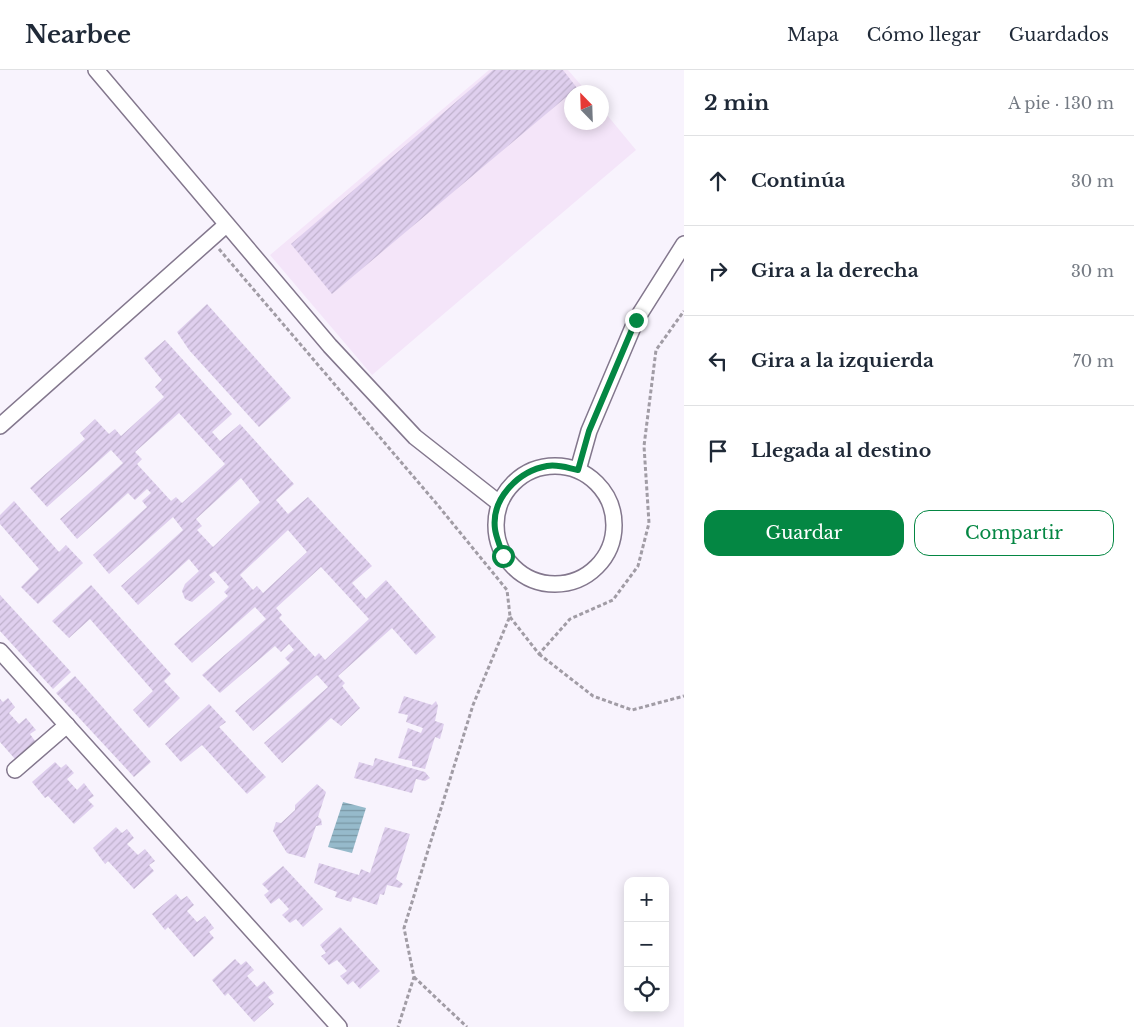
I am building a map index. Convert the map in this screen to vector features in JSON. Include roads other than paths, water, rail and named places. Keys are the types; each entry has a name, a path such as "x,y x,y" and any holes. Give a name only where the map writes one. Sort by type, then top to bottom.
{"street":[{"path":"96,70 330,346 415,438 499,503"},
{"path":"0,426 226,225"},
{"path":"578,470 589,431 636,320 684,244"},
{"path":"558,465 578,470 591,477 607,496 612,510 614,530 606,554 598,567 577,580 556,584 529,579 513,568 503,556 495,528 499,503 504,492 519,477 547,466 558,465"},
{"path":"0,651 339,1027"},
{"path":"15,770 67,725"}],"water":[{"path":"343,802 366,808 352,853 328,847"}]}
